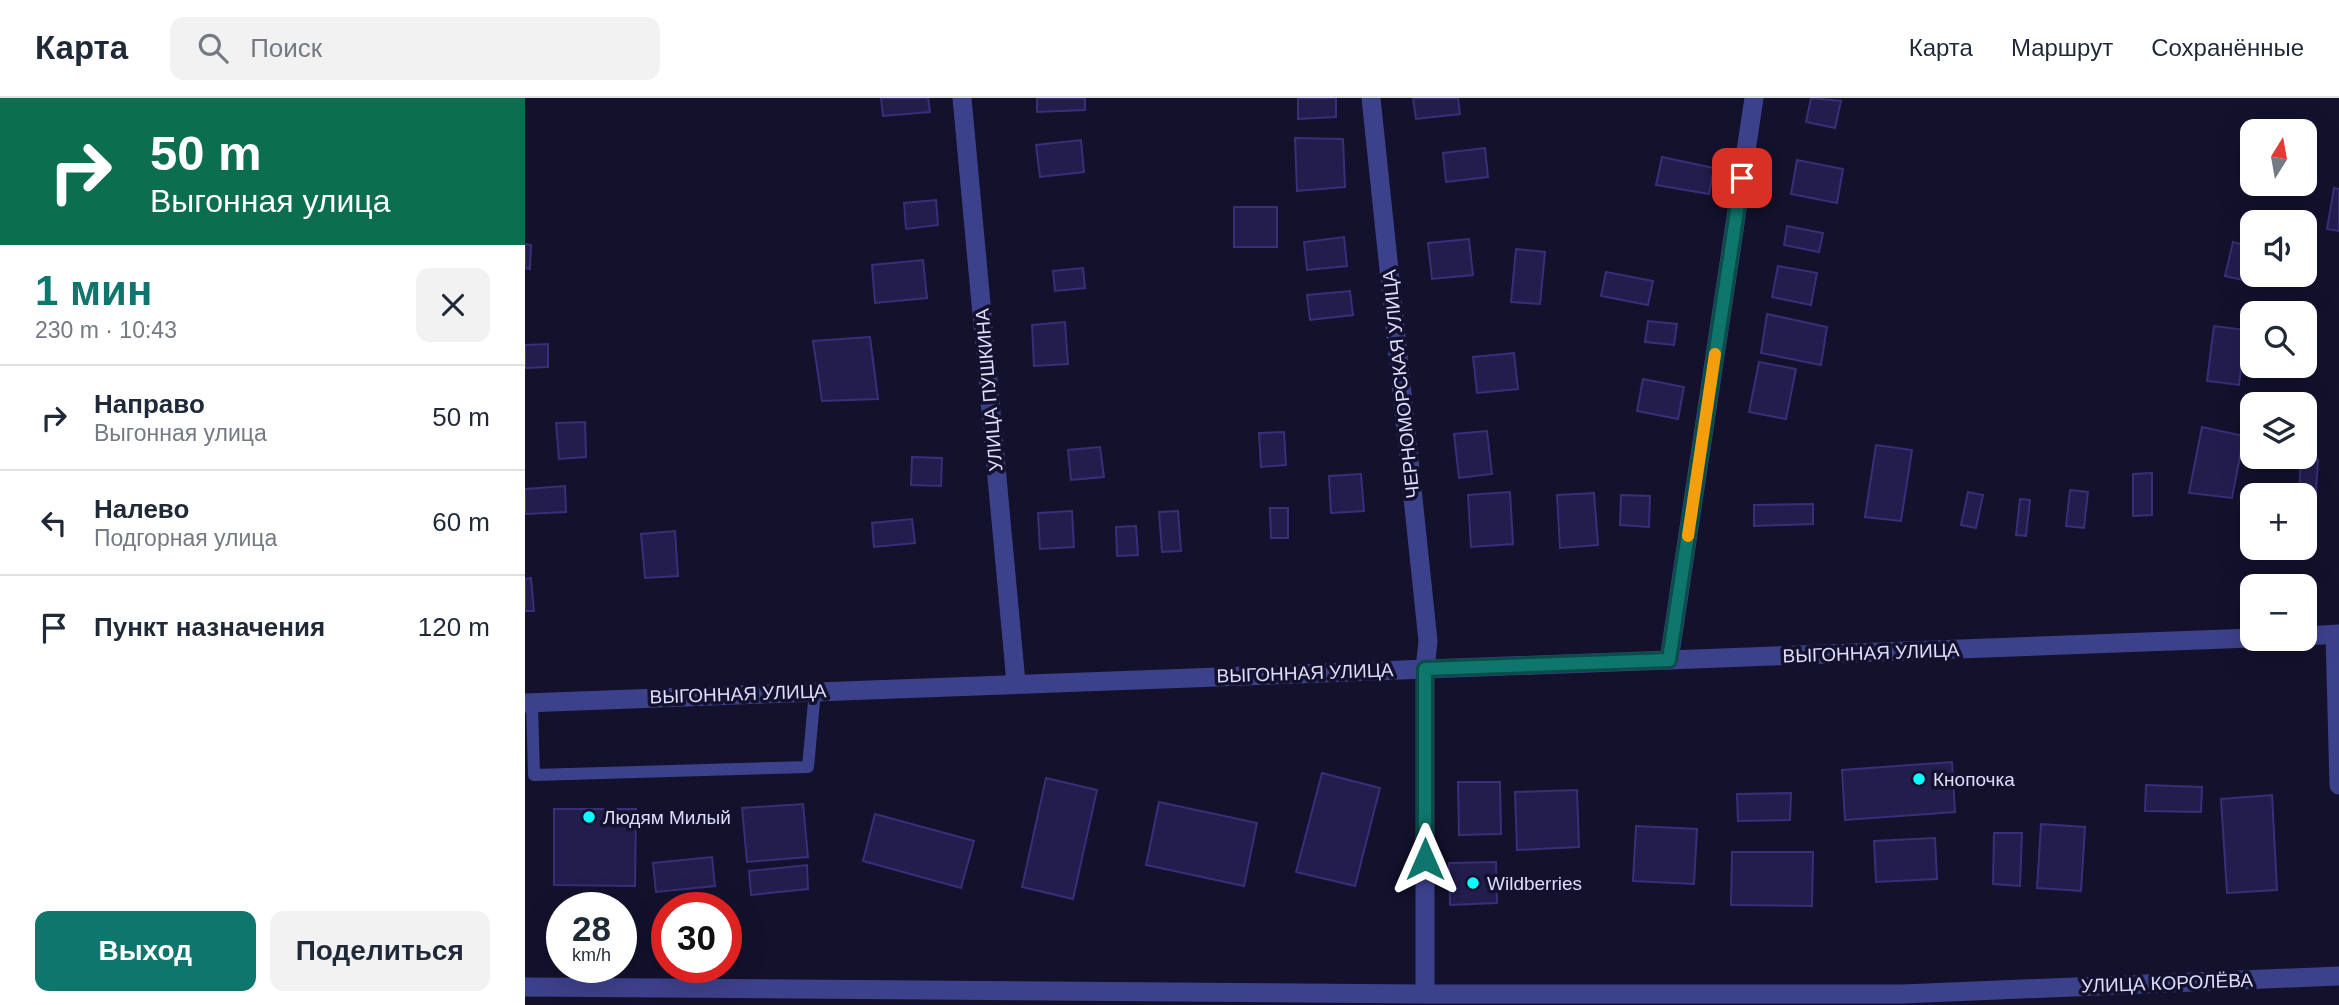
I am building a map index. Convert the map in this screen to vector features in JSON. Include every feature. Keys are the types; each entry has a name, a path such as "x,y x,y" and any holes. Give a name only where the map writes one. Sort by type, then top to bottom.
{"street":[{"name":"УЛИЦА ПУШКИНА","path":"962,98 1016,683"},
{"name":"ЧЕРНОМОРСКАЯ УЛИЦА","path":"1371,98 1427,642 1425,994"},
{"path":"1669,660 1754,98"},
{"path":"2317,635 2337,634 2339,785"},
{"name":"ВЫГОННАЯ УЛИЦА","path":"529,703 2240,638"},
{"name":"УЛИЦА КОРОЛЁВА","path":"525,987 1425,994 1902,994 2339,976"}],"lane":[{"path":"529,703 534,775 808,767 815,691"}],"building":[{"path":"881,98 928,98 930,112 883,116"},
{"path":"1037,98 1085,98 1085,110 1037,112"},
{"path":"1298,98 1336,98 1336,117 1298,119"},
{"path":"1413,98 1458,98 1460,114 1416,119"},
{"path":"1811,98 1841,101 1835,128 1806,122"},
{"path":"1295,138 1343,139 1345,187 1297,191"},
{"path":"1081,140 1084,172 1040,177 1036,145"},
{"path":"1485,148 1488,177 1446,182 1443,153"},
{"path":"1662,157 1714,168 1709,194 1656,185"},
{"path":"1797,160 1843,169 1837,203 1791,194"},
{"path":"2334,188 2339,189 2339,231 2327,229"},
{"path":"936,200 938,225 906,229 904,203"},
{"path":"1234,207 1277,207 1277,247 1234,247"},
{"path":"1787,226 1823,233 1819,252 1784,245"},
{"path":"1344,237 1347,266 1307,270 1304,242"},
{"path":"1469,239 1473,275 1432,279 1428,243"},
{"path":"2233,242 2240,244 2240,279 2225,276"},
{"path":"525,244 531,245 530,269 525,268"},
{"path":"1516,249 1545,252 1540,304 1511,302"},
{"path":"923,260 927,298 875,303 872,265"},
{"path":"1778,266 1817,273 1811,305 1772,297"},
{"path":"1083,268 1085,288 1055,291 1053,271"},
{"path":"1606,272 1653,281 1648,305 1601,296"},
{"path":"1350,291 1353,315 1310,320 1307,295"},
{"path":"1767,314 1827,327 1821,365 1761,353"},
{"path":"1648,321 1677,324 1674,345 1645,342"},
{"path":"1065,322 1068,364 1034,366 1032,325"},
{"path":"2214,326 2240,329 2239,385 2207,381"},
{"path":"870,337 878,399 822,401 813,341"},
{"path":"548,344 548,367 525,368 525,345"},
{"path":"1514,353 1518,389 1477,393 1473,357"},
{"path":"1759,362 1796,369 1786,419 1749,412"},
{"path":"1643,379 1684,387 1678,419 1637,411"},
{"path":"585,422 586,457 559,459 556,423"},
{"path":"2202,427 2240,435 2240,457 2232,498 2189,493"},
{"path":"1487,431 1492,474 1459,478 1454,434"},
{"path":"1284,432 1286,465 1261,467 1259,433"},
{"path":"1876,445 1912,450 1901,521 1865,517"},
{"path":"1100,447 1104,477 1071,480 1068,450"},
{"path":"912,457 942,458 941,486 911,485"},
{"path":"2318,460 2317,483 2300,483 2300,469 2317,469"},
{"path":"2152,473 2152,515 2133,516 2133,474"},
{"path":"1361,474 1364,511 1331,513 1329,476"},
{"path":"565,486 566,512 525,514 525,489"},
{"path":"2070,490 2088,492 2084,528 2066,526"},
{"path":"1510,492 1513,544 1471,547 1468,495"},
{"path":"1968,492 1983,495 1976,528 1961,525"},
{"path":"1594,493 1598,545 1560,548 1557,495"},
{"path":"1621,495 1650,496 1649,527 1620,525"},
{"path":"2020,499 2030,500 2026,536 2016,535"},
{"path":"1813,504 1813,524 1754,526 1754,505"},
{"path":"1270,508 1288,508 1288,538 1271,538"},
{"path":"1072,511 1074,547 1040,549 1038,513"},
{"path":"1178,511 1181,551 1162,552 1159,512"},
{"path":"912,519 915,543 874,547 872,523"},
{"path":"1136,526 1138,555 1117,556 1116,527"},
{"path":"675,531 678,576 645,578 641,534"},
{"path":"531,578 534,611 525,611 525,579"},
{"path":"1952,762 1955,812 1845,820 1842,770"},
{"path":"1322,773 1380,788 1355,886 1296,872"},
{"path":"1046,778 1097,790 1073,899 1022,887"},
{"path":"1458,782 1500,782 1501,834 1459,835"},
{"path":"2146,785 2202,787 2201,812 2145,811"},
{"path":"1577,790 1579,847 1517,850 1515,792"},
{"path":"1791,793 1790,820 1738,821 1737,794"},
{"path":"2272,795 2277,890 2227,893 2221,799"},
{"path":"1159,802 1257,823 1244,886 1146,865"},
{"path":"803,804 808,857 747,862 742,808"},
{"path":"554,809 636,809 635,886 554,885"},
{"path":"875,814 974,841 961,888 863,861"},
{"path":"2041,824 2085,827 2081,891 2037,888"},
{"path":"1636,826 1697,829 1694,884 1633,881"},
{"path":"1994,833 2022,833 2020,886 1993,884"},
{"path":"1935,838 1937,879 1876,882 1874,841"},
{"path":"1732,852 1813,852 1812,906 1731,905"},
{"path":"712,857 715,886 656,892 653,863"},
{"name":"Wildberries","path":"1496,862 1497,903 1450,905 1449,863"},
{"path":"807,865 808,889 751,895 749,871"}],"slow traffic":[{"path":"1688,536 1715,354"}],"place":[{"name":"Кнопочка","path":"1919,779"},
{"name":"Людям Милый","path":"589,817"},
{"name":"Wildberries","path":"1473,883"}],"route":[{"path":"1425,859 1425,669 1669,660 1742,178"}]}
